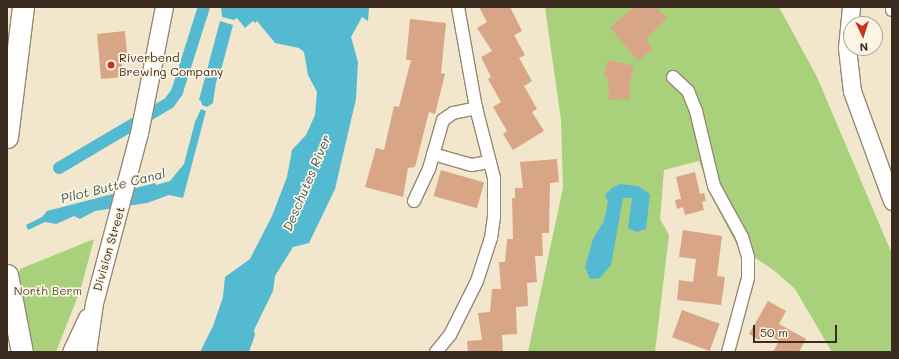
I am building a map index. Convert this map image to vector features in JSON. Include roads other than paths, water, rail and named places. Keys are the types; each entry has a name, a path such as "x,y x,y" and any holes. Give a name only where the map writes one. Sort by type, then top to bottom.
{"highway":[{"path":"7,137 23,7"},
{"path":"7,275 22,352"}],"main road":[{"name":"Division Street","path":"88,352 94,303 140,133 164,7"},
{"path":"851,7 847,48 852,91 892,201"},
{"name":"Division Street","path":"71,352 94,303"}],"street":[{"path":"436,352 450,335 467,303 485,261 494,210 490,162 476,108 458,7"},
{"path":"673,77 688,91 696,111 714,186 742,238 748,256 748,278 728,352"},
{"path":"414,201 422,186 443,120 453,113 476,108"},
{"path":"433,154 471,165 490,162"}],"water":[{"name":"Deschutes River","path":"221,7 369,7 368,21 362,17 351,37 358,62 356,99 335,189 309,243 293,247 275,276 273,291 254,330 255,335 249,352 200,352 213,326 223,297 225,277 250,259 272,216 287,177 292,150 306,135 315,115 317,92 308,75 304,52 299,48 275,43 257,21 255,23 253,21 245,28 237,18 234,20 222,17"},
{"path":"220,21 233,25 220,74 216,82 213,103 207,107 202,105 201,101 199,100"},
{"path":"201,109 206,111 183,198 169,195 147,203 95,211 80,219 74,216 56,224 45,222 28,230 26,225 42,217 47,211 155,183 156,185 170,181 184,164 195,122"},
{"path":"620,184 638,186 650,194 646,229 637,232 628,228 632,198 623,198 611,265 600,278 590,279 585,267 593,239 604,221 608,202 605,195 612,188"}],"waterway":[{"path":"59,168 169,103 177,92 204,7"}],"place":[{"name":"Riverbend Brewing Company","path":"111,65"}],"water label":[{"name":"Pilot Butte Canal","path":"113,186"}],"park label":[{"name":"North Berm","path":"48,291"}]}
